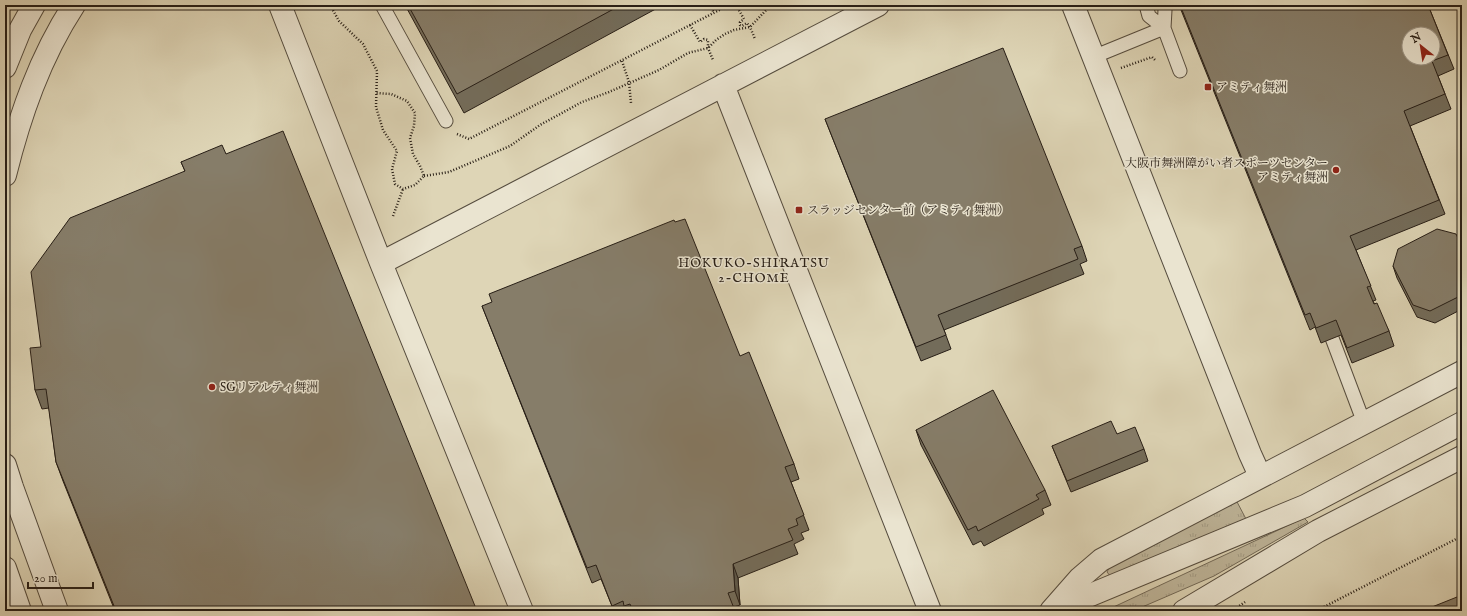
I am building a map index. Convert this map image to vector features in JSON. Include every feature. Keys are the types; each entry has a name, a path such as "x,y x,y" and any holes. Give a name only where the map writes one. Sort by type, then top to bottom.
{"street":[{"path":"5,67 20,30 34,5"},
{"path":"5,175 25,106 44,59 74,5"},
{"path":"280,5 380,263 522,611"},
{"path":"380,263 878,5"},
{"path":"1073,5 1247,447 1260,476"},
{"path":"724,85 930,611"},
{"path":"1052,611 1080,578 1101,560 1462,372"},
{"path":"1052,611 1305,506 1462,423"},
{"path":"1184,611 1318,531 1462,456"},
{"path":"5,465 57,611"},
{"path":"5,568 20,611"}],"lane":[{"path":"382,5 446,121"},
{"path":"1146,5 1149,16 1164,28"},
{"path":"1164,5 1164,28 1180,71"},
{"path":"1093,57 1164,28"},
{"path":"1332,338 1364,423"}],"path":[{"path":"330,5 339,21 363,44 377,71 376,107 383,130 397,151 392,169 395,184 403,189 416,186 424,176 450,172 510,146 540,126 582,102 659,70 688,53 708,48 725,34 734,30 750,27 771,5"},
{"path":"710,5 714,13"},
{"path":"446,121 454,133 469,139 729,5"},
{"path":"736,5 744,20 740,22 740,25 742,26 747,23 755,39"},
{"path":"690,25 700,42 704,39 708,40 708,48 713,60"},
{"path":"1118,69 1152,57 1156,61"},
{"path":"622,61 629,82 631,103"},
{"path":"376,93 391,94 407,101 415,113 414,126 410,138 413,154 424,176"},
{"path":"393,216 403,189"},
{"path":"1316,611 1462,536"}],"green space":[{"path":"1235,498 1246,519 1119,578 1111,577 1107,572 1110,566"},
{"path":"1304,518 1308,522 1214,576 1133,611 1105,611"}],"building":[{"path":"408,5 621,5 457,94"},
{"name":"大阪市舞洲障がい者スポーツセンター アミティ舞洲","path":"1180,5 1428,5 1436,26 1401,26 1401,66 1434,66 1445,94 1404,111 1439,200 1350,236 1371,286 1367,287 1374,304 1377,303 1389,331 1347,348 1336,320 1316,328 1310,313 1305,315"},
{"name":"大阪市舞洲障がい者スポーツセンター アミティ舞洲","path":"1441,38 1448,55 1441,58"},
{"path":"1003,48 1082,246 1074,249 1078,259 938,315 946,335 916,347 825,119"},
{"name":"SGリアルティ舞洲","path":"283,131 477,611 116,611 56,462 46,389 35,390 30,348 41,347 31,272 70,218 185,171 181,162 222,145 226,154"},
{"path":"685,219 740,356 749,352 794,464 785,467 804,515 796,519 798,525 788,529 793,540 733,564 735,591 728,593 735,611 633,611 630,604 624,606 623,601 612,606 596,565 587,568 482,306 492,302 489,294 674,220 675,222"},
{"path":"1437,229 1456,234 1462,246 1462,295 1430,311 1413,305 1393,266 1398,249"},
{"path":"993,390 1045,490 1036,495 1039,499 978,531 976,526 968,530 916,430"},
{"path":"1111,421 1117,434 1135,427 1144,449 1067,481 1052,446"},
{"path":"1462,595 1462,611 1422,611"}],"place":[{"name":"アミティ舞洲","path":"1208,87"},
{"name":"大阪市舞洲障がい者スポーツセンター アミティ舞洲","path":"1336,170"},
{"name":"スラッジセンター前（アミティ舞洲）","path":"799,210"},
{"name":"SGリアルティ舞洲","path":"212,387"}],"district":[{"name":"HOKUKO-SHIRATSU 2-CHOME","path":"754,270"}]}
